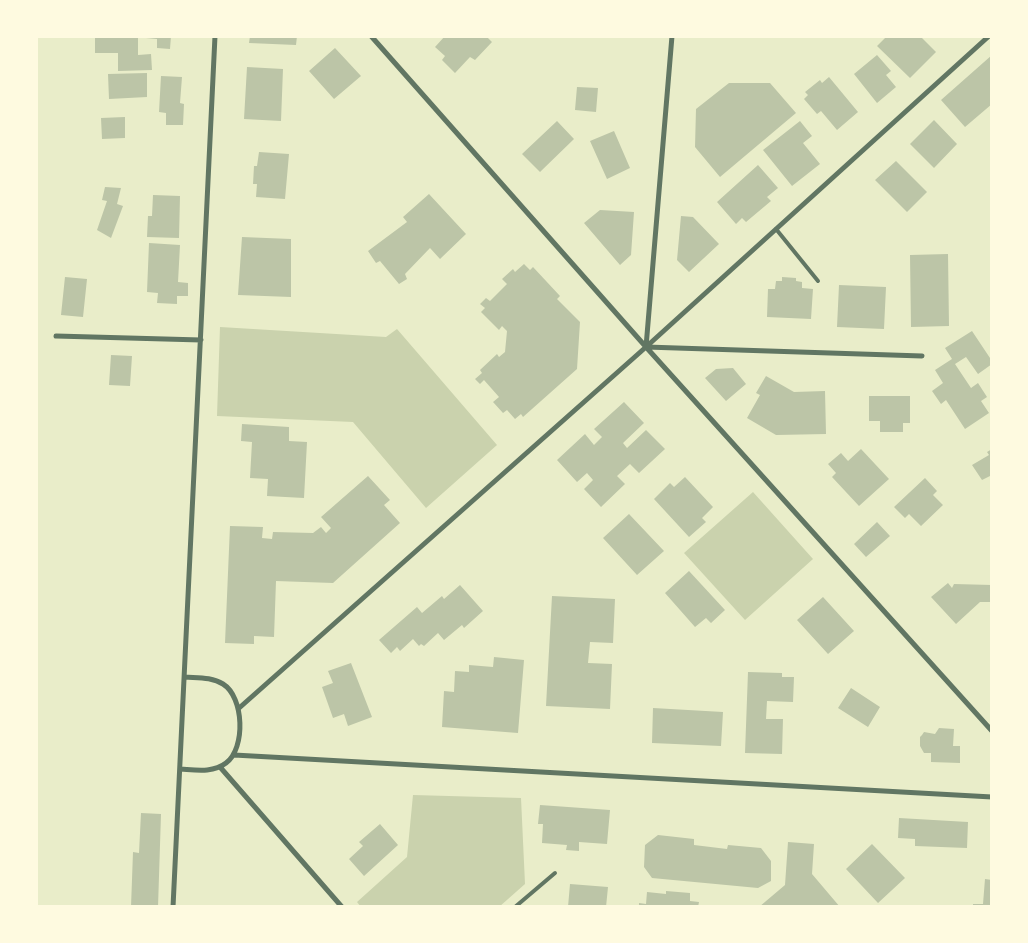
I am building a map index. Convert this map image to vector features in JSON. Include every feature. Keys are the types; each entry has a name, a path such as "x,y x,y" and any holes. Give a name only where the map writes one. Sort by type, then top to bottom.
{"street":[{"path":"173,907 215,36"},
{"path":"371,36 646,347 992,731"},
{"path":"646,347 672,36"},
{"path":"238,709 646,347 989,36"},
{"path":"56,336 201,340"},
{"path":"646,347 922,356"},
{"path":"181,769 206,770 220,767 234,755 239,736 238,709 233,694 221,682 209,678 185,677"},
{"path":"234,755 992,797"},
{"path":"220,767 342,907"}],"lane":[{"path":"776,229 818,281"},
{"path":"515,907 554,873"}],"green space":[{"path":"220,327 386,337 397,329 497,445 426,508 353,422 217,416"},
{"path":"753,492 813,559 745,620 684,553"},
{"path":"413,795 521,798 525,884 499,907 361,907 357,902 407,857"}],"building":[{"path":"95,36 138,36 138,55 151,54 152,70 118,71 118,53 95,53"},
{"path":"146,36 171,36 170,49 157,48 157,39 146,38"},
{"path":"250,36 297,36 296,45 249,43"},
{"path":"445,36 486,36 492,42 475,60 470,57 455,73 442,60 445,56 435,47"},
{"path":"887,36 920,36 936,52 910,78 877,46"},
{"path":"335,48 361,76 334,99 309,71"},
{"path":"877,55 891,71 886,75 896,87 877,103 854,74"},
{"path":"992,55 992,104 965,127 941,100"},
{"path":"247,67 283,69 281,121 244,119"},
{"path":"147,73 147,97 109,99 108,74"},
{"path":"161,76 182,77 180,103 184,104 183,125 166,125 166,113 159,112"},
{"path":"829,77 858,112 837,130 821,111 817,114 804,99 808,95 805,92 820,80 822,83"},
{"path":"729,83 770,83 796,113 720,177 695,147 696,109"},
{"path":"577,87 598,88 596,112 575,110"},
{"path":"125,117 125,138 102,139 101,118"},
{"path":"934,120 957,144 934,168 910,144"},
{"path":"557,121 574,139 540,172 522,154"},
{"path":"800,121 812,136 803,143 820,164 792,186 763,150"},
{"path":"614,131 630,168 607,179 590,141"},
{"path":"259,152 289,154 285,199 256,197 257,184 253,184 254,166 257,166"},
{"path":"896,161 927,192 907,212 875,180"},
{"path":"758,165 778,188 767,197 771,201 746,222 742,218 736,224 717,202"},
{"path":"105,187 121,188 117,204 123,206 111,238 97,230 107,201 102,200"},
{"path":"429,194 466,234 440,259 430,248 405,274 407,279 399,284 380,261 376,263 368,251 407,222 403,217"},
{"path":"153,195 180,196 179,238 147,237 148,216 152,216"},
{"path":"600,210 634,212 631,255 620,265 584,223"},
{"path":"681,216 693,217 719,244 689,272 677,260"},
{"path":"242,237 291,239 291,297 238,295"},
{"path":"149,243 180,245 178,282 188,283 188,296 177,296 177,304 157,303 158,293 147,292"},
{"path":"948,254 949,326 911,327 910,255"},
{"path":"524,264 530,270 533,267 560,296 557,299 580,322 577,369 523,417 521,414 515,419 507,410 503,413 493,402 499,397 484,380 480,384 475,379 482,373 480,370 497,354 499,357 505,352 507,331 502,326 499,330 481,312 485,308 480,304 486,298 490,301 507,284 502,279 513,269 515,272"},
{"path":"65,277 87,279 83,317 61,315"},
{"path":"782,277 796,278 796,281 802,282 802,288 813,289 811,319 767,317 768,289 775,289 776,281 782,281"},
{"path":"839,285 886,287 884,329 837,327"},
{"path":"972,331 992,361 992,364 978,374 966,357 955,364 971,388 978,383 987,397 981,401 989,413 965,429 946,400 941,404 932,391 943,383 935,370 952,359 945,348"},
{"path":"111,355 132,356 130,386 109,385"},
{"path":"733,368 746,384 726,401 705,378 716,369"},
{"path":"766,376 794,392 825,391 826,434 776,435 747,418 760,395 756,393"},
{"path":"869,396 910,396 910,423 903,423 903,432 880,432 880,421 869,421"},
{"path":"624,402 644,423 623,443 627,448 646,430 665,449 639,473 630,464 617,476 625,484 601,507 584,489 593,480 587,473 577,482 557,460 585,434 594,445 602,437 594,429"},
{"path":"242,424 289,427 289,441 307,442 304,498 267,496 268,479 250,478 252,442 241,441"},
{"path":"861,449 889,479 859,506 832,477 836,473 828,464 841,453 848,461"},
{"path":"992,449 992,475 982,480 972,465 989,455 987,452"},
{"path":"368,476 390,500 384,505 400,523 333,583 276,581 274,637 254,636 254,644 225,643 230,526 263,527 262,538 272,539 273,532 313,533 321,527 326,533 331,528 321,517"},
{"path":"685,477 713,507 702,518 706,522 689,537 654,499 670,483 674,487"},
{"path":"925,478 937,491 933,495 943,505 921,526 909,514 905,518 894,507"},
{"path":"629,514 664,551 637,575 603,538"},
{"path":"877,522 890,536 866,557 854,544"},
{"path":"689,571 725,610 711,623 706,618 695,627 665,593"},
{"path":"948,583 952,588 954,584 992,585 992,602 980,602 956,624 931,597"},
{"path":"460,585 483,611 464,628 462,625 444,640 438,633 424,646 421,644 419,646 413,639 400,651 397,647 391,653 379,640 417,607 422,613 442,596 444,599"},
{"path":"552,596 615,599 613,643 590,642 588,663 612,664 610,709 546,706"},
{"path":"823,597 854,631 828,654 797,620"},
{"path":"494,657 524,660 518,733 442,727 444,691 454,692 455,671 469,672 469,665 493,667"},
{"path":"351,663 372,717 348,726 344,714 333,718 322,687 333,683 328,671"},
{"path":"748,672 782,673 782,677 794,677 793,702 767,701 766,719 783,719 782,754 745,753"},
{"path":"851,688 880,707 868,727 838,708"},
{"path":"653,708 723,712 721,746 652,743"},
{"path":"939,728 954,729 953,746 960,746 960,763 931,762 931,753 924,753 920,746 920,737 924,732 935,734"},
{"path":"540,805 610,810 607,844 579,842 579,851 566,850 567,845 542,843 543,824 538,824"},
{"path":"141,813 161,814 158,907 131,907 133,852 139,853"},
{"path":"899,818 968,822 967,848 915,846 915,839 898,838"},
{"path":"380,824 398,845 364,876 349,859 363,846 359,842"},
{"path":"658,835 694,839 694,845 727,849 728,845 761,848 771,861 771,881 758,888 652,878 644,867 645,845"},
{"path":"788,842 814,844 812,874 840,907 759,907 785,885"},
{"path":"872,844 905,878 878,903 846,869"},
{"path":"985,879 992,880 992,907 973,907 973,904 983,904"},
{"path":"570,884 608,887 606,907 568,907"},
{"path":"666,891 690,893 690,901 699,902 698,907 639,907 639,903 646,904 647,892 666,894"}]}
